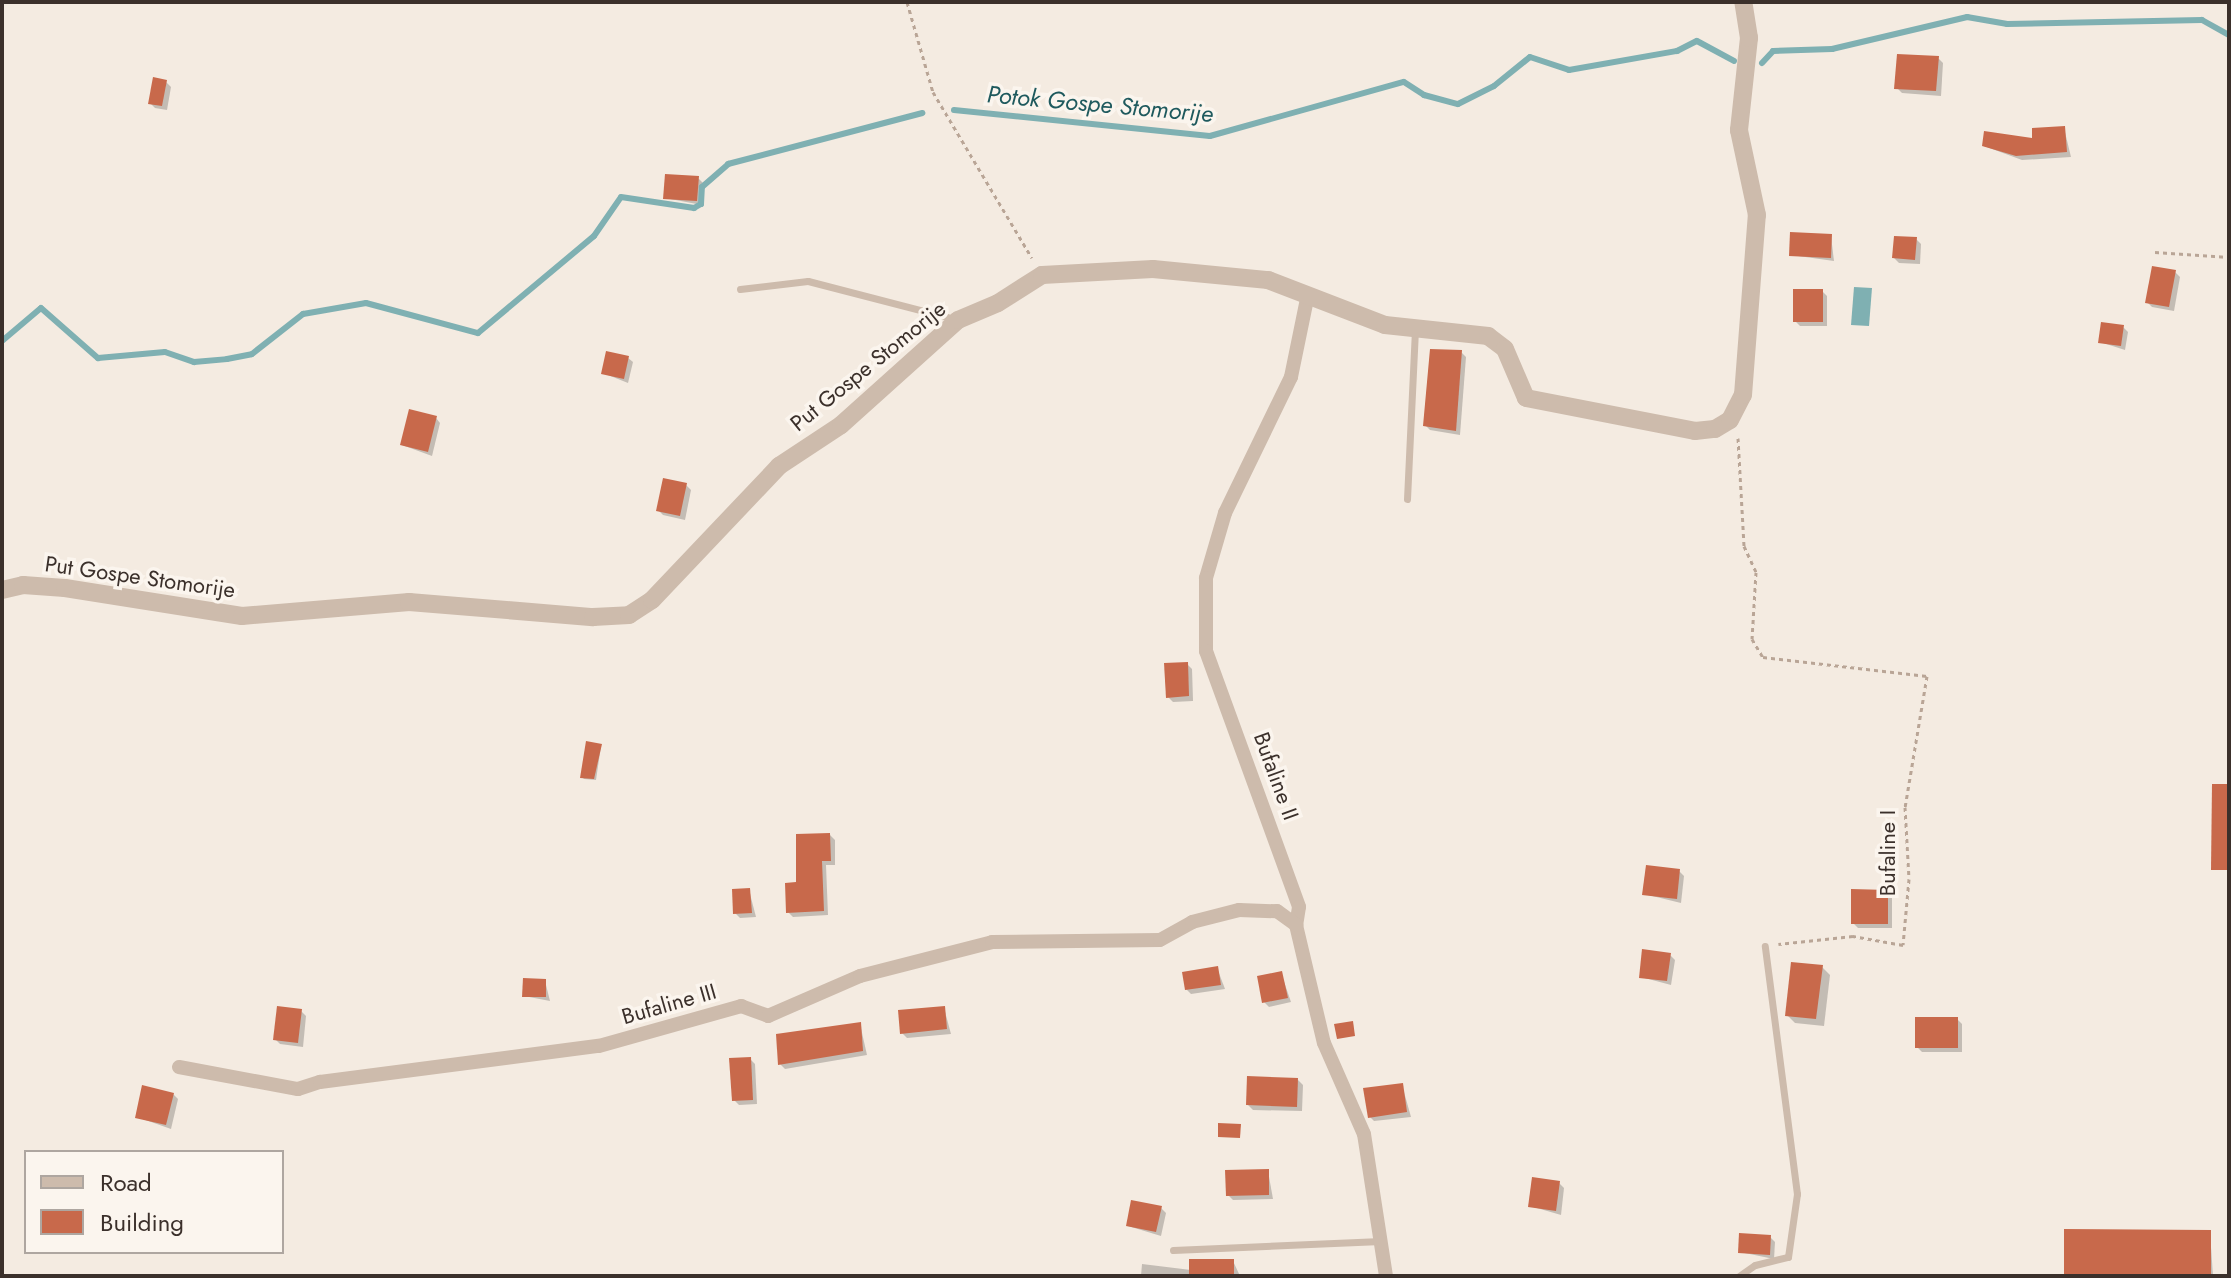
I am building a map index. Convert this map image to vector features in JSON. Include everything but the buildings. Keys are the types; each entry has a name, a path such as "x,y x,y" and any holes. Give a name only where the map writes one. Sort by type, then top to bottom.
{"street":[{"path":"1738,410 1757,215 1739,130 1749,38 1743,2"},
{"name":"Put Gospe Stomorije","path":"2,590 23,585 65,588 242,616 409,602 593,617 629,615 652,600 779,466 841,425 958,320 1042,275 1153,269 1237,273 1268,280 1307,299 1385,325 1488,336 1505,349 1526,398 1560,408 1695,431 1715,429 1738,410"},
{"name":"Bufaline II","path":"1307,299 1291,377 1225,513 1206,578 1206,651 1299,907 1296,925 1324,1043 1364,1134 1384,1241 1386,1276"},
{"name":"Bufaline III","path":"179,1067 298,1089 320,1082 599,1046 741,1006 768,1016 860,976 992,942 1160,940 1192,922 1239,910 1277,911 1296,925"}],"lane":[{"path":"740,289 808,281 958,320"},
{"path":"1407,499 1415,328"},
{"path":"1739,1276 1755,1265 1788,1257 1797,1194 1765,946"},
{"path":"1173,1250 1384,1241"}],"path":[{"path":"907,2 933,92 1042,275"},
{"path":"2155,252 2229,257"},
{"name":"Bufaline I","path":"1738,410 1744,546 1756,572 1752,639 1763,657 1927,676 1905,807 1909,879 1903,945 1853,936 1765,946"}],"water":[{"path":"1854,287 1872,288 1869,326 1851,325"}],"waterway":[{"name":"Potok Gospe Stomorije","path":"1762,63 1773,51 1832,49 1967,17 2007,24 2202,20 2229,35"},
{"name":"Potok Gospe Stomorije","path":"954,110 1210,136 1404,82 1424,95 1458,104 1494,86 1530,57 1569,70 1677,51 1697,41 1734,61"},
{"name":"Potok Gospe Stomorije","path":"2,341 41,308 98,358 165,352 194,362 252,354 303,314 366,303 478,333 594,236 621,197 694,208 701,204 702,187 728,164 922,113"}]}
